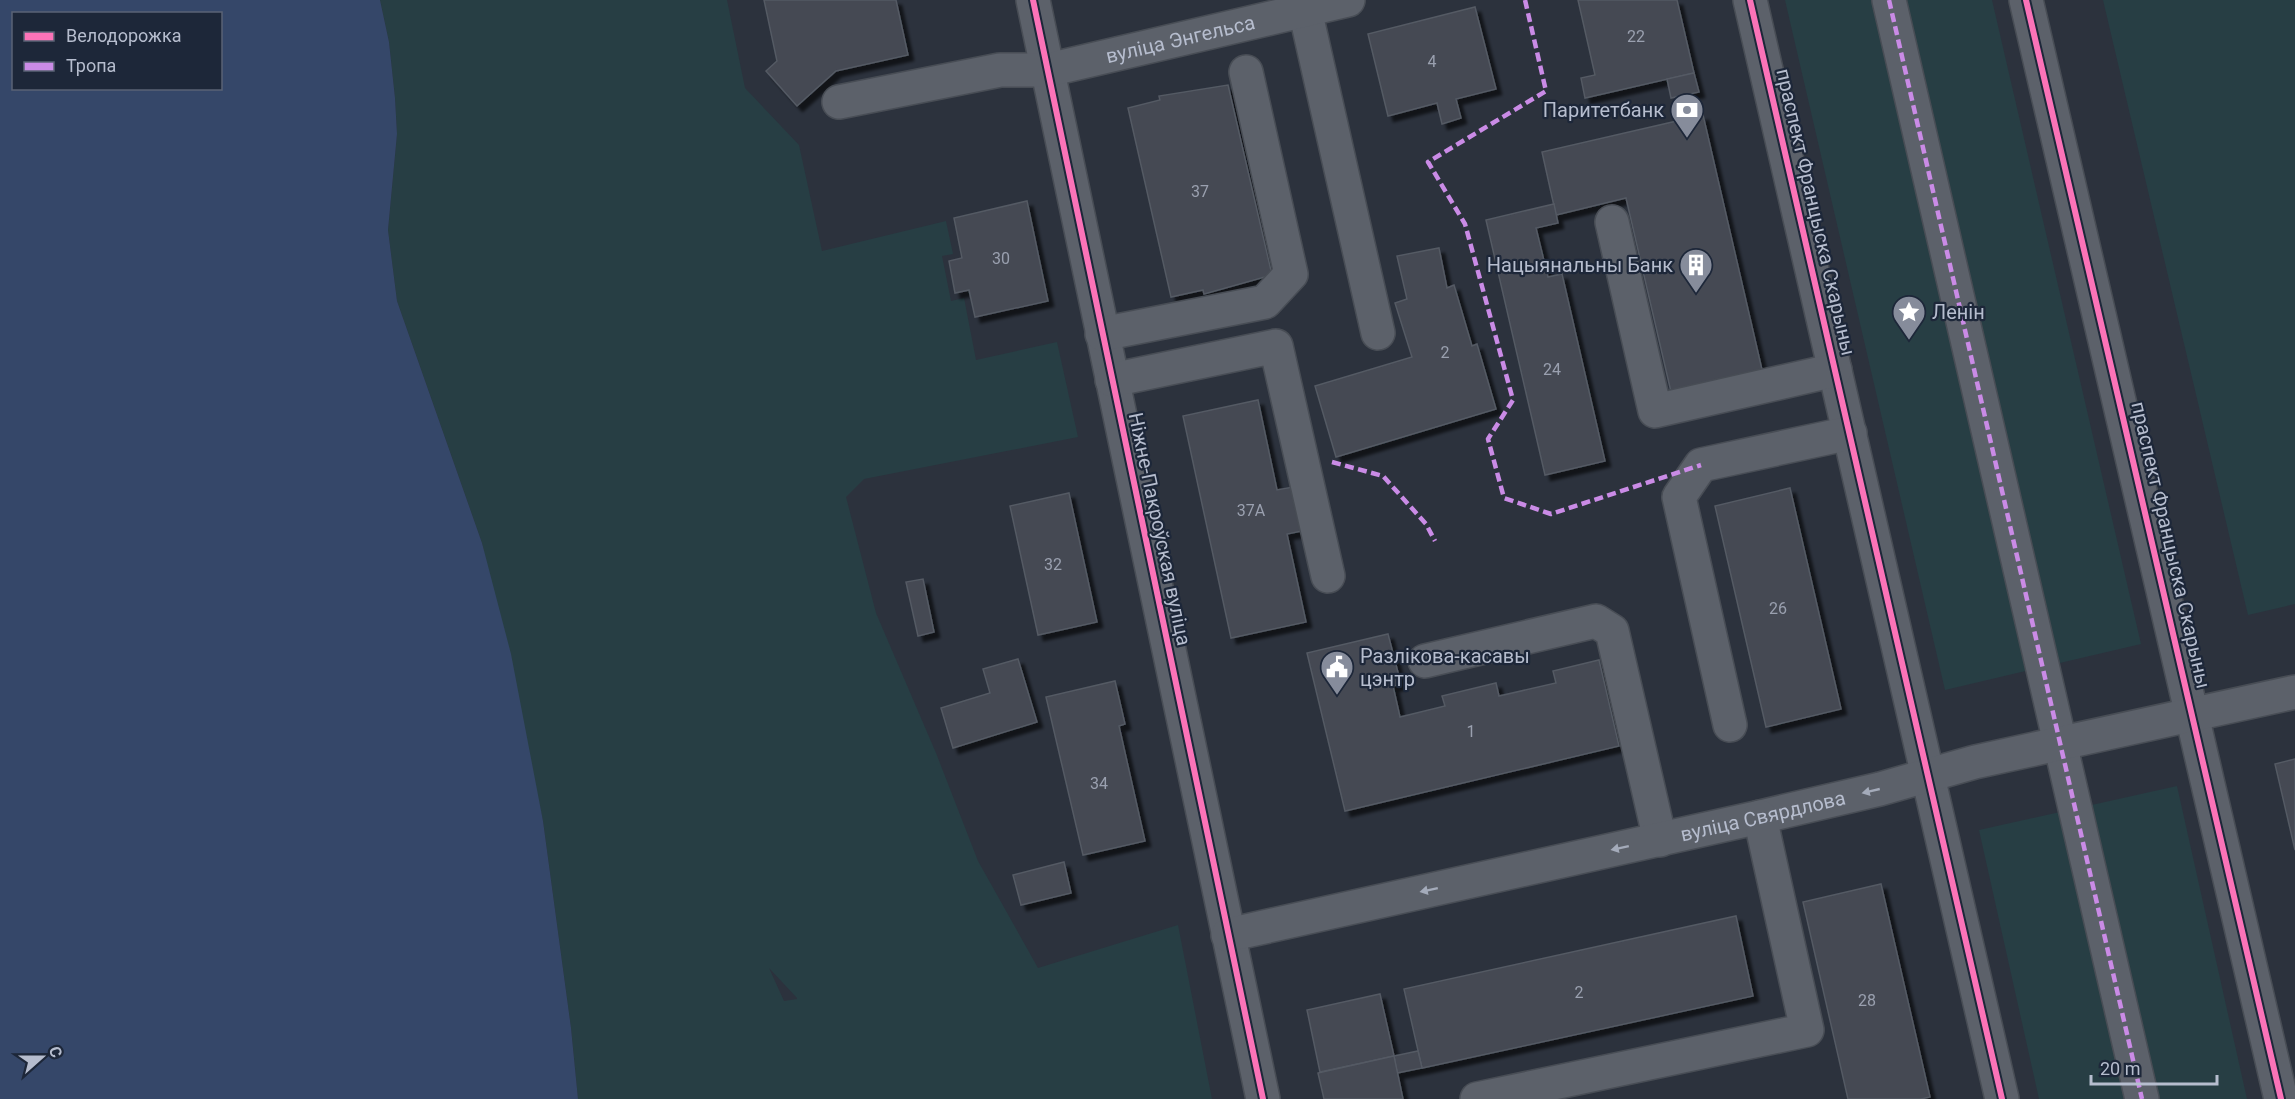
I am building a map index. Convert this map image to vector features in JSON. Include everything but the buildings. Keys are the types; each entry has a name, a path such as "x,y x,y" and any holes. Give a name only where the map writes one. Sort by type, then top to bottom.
{"street":[{"name":"Ніжне-Пакроўская вуліца","path":"1033,0 1263,1099"},
{"name":"вуліца Энгельса","path":"839,102 1000,70 1048,70 1348,0"},
{"name":"праспект Францыска Скарыны","path":"1750,0 2002,1099"},
{"path":"1889,0 2142,1099"},
{"name":"праспект Францыска Скарыны","path":"2026,0 2281,1099"},
{"path":"1305,10 1378,333"},
{"path":"1102,334 1265,302 1291,274 1246,72"},
{"path":"1612,222 1655,411 1835,370"},
{"path":"1112,380 1276,346 1328,576"},
{"path":"1730,725 1679,497 1701,465 1850,433"},
{"path":"1425,661 1596,621 1612,631 1660,840"},
{"name":"вуліца Свярдлова","path":"1228,935 1760,818 1975,762 2193,712 2295,692"},
{"path":"1477,1099 1806,1030 1760,818"}],"green space":[{"path":"380,0 727,0 745,88 799,145 822,251 946,221 953,254 942,256 951,301 964,298 976,360 1057,342 1078,437 864,479 846,497 876,613 936,753 978,861 1038,968 1178,925 1212,1099 578,1099 571,1028 543,821 482,543 397,301 388,230 397,134 389,42","holes":["769,968 797,998 784,1001"]},
{"path":"1785,0 1992,0 2141,644 1945,690"},
{"path":"2103,0 2295,0 2295,604 2248,615"},
{"path":"2177,786 2247,1099 2039,1099 1979,830"}],"water":[{"path":"0,0 380,0 389,42 395,98 397,134 388,230 397,301 482,543 511,654 543,821 571,1028 578,1099 0,1099"}],"marked path":[{"path":"1525,0 1546,91 1428,162 1465,224 1513,400 1488,439 1504,498 1551,514 1701,465"},
{"path":"1889,0 2142,1099"},
{"path":"1332,462 1383,476 1426,524 1435,541"}],"cycle path":[{"path":"1033,0 1263,1099"},
{"path":"1750,0 2002,1099"},
{"path":"2026,0 2281,1099"}],"place":[{"name":"Паритетбанк","path":"1687,139"},
{"name":"Нацыянальны Банк","path":"1696,294"},
{"name":"Ленін","path":"1909,341"},
{"name":"Разлікова-касавы цэнтр","path":"1337,696"}]}
